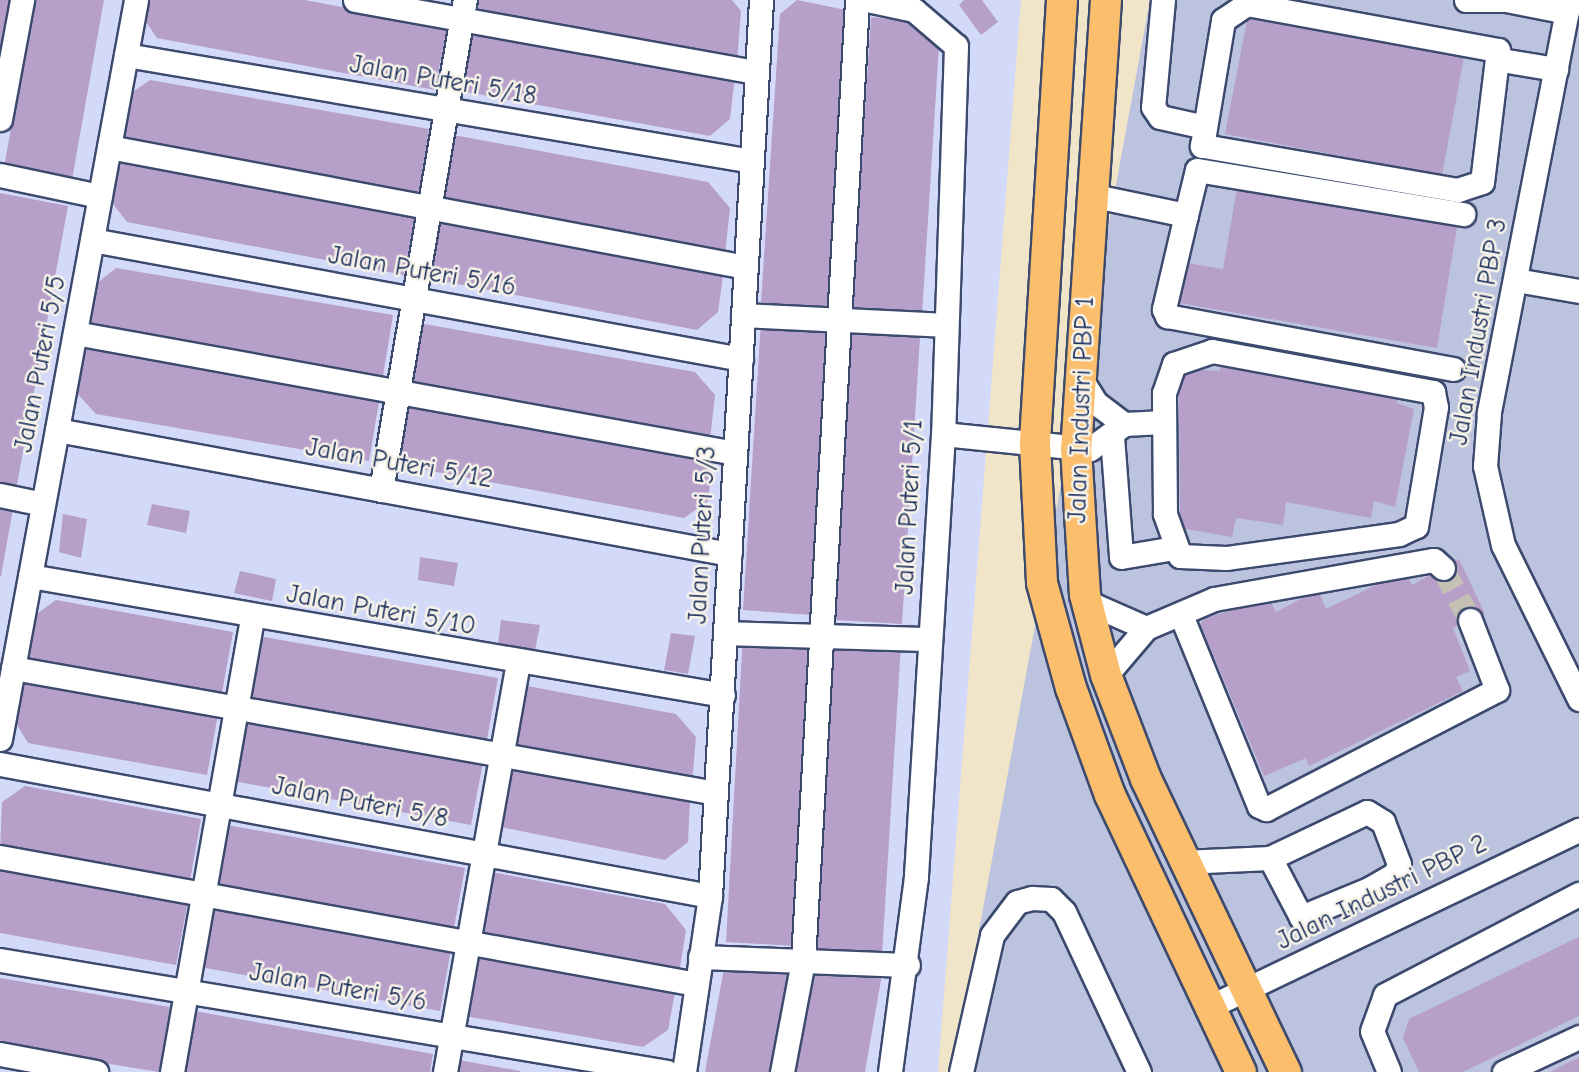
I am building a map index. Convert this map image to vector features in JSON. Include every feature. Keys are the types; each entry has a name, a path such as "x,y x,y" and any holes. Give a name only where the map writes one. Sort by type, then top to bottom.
{"main road":[{"name":"Jalan Industri PBP 1","path":"1062,0 1035,444 1042,583 1070,688 1110,795 1241,1072"},
{"name":"Jalan Industri PBP 1","path":"1106,0 1090,195 1076,448 1087,602 1106,675 1183,862 1286,1072"}],"street":[{"path":"0,119 22,0"},
{"name":"Jalan Puteri 5/5","path":"0,739 136,0"},
{"path":"355,0 463,11 757,72"},
{"name":"Jalan Puteri 5/3","path":"684,1072 710,897 761,0"},
{"path":"782,1072 803,961 824,636 858,0"},
{"name":"Jalan Puteri 5/1","path":"867,0 914,10 956,46 943,434 930,639 908,965 890,1072"},
{"path":"1163,0 1153,107 1160,117 1205,127"},
{"path":"1466,0 1500,0"},
{"path":"1506,0 1568,6"},
{"path":"1247,4 1498,50 1501,60 1482,182 1472,188 1202,146 1223,20 1247,4"},
{"name":"Jalan Industri PBP 3","path":"1568,6 1489,413 1488,493 1503,545 1579,699"},
{"path":"381,490 463,11"},
{"name":"Jalan Puteri 5/18","path":"126,55 752,161"},
{"path":"1501,60 1556,69"},
{"path":"109,148 746,267"},
{"path":"1453,369 1167,316 1164,309 1198,170 1463,214"},
{"path":"0,175 100,196"},
{"path":"1090,195 1186,215"},
{"name":"Jalan Puteri 5/16","path":"92,240 741,359"},
{"path":"1516,280 1579,291"},
{"path":"743,315 946,326"},
{"path":"75,333 397,396 735,453"},
{"path":"1212,351 1433,392 1436,407 1416,526 1399,534 1226,558 1190,559 1174,548 1165,514 1164,422 1167,376 1174,364 1212,351"},
{"path":"1081,379 1118,430 1121,557 1174,548"},
{"path":"943,434 1090,449 1118,430 1164,422"},
{"name":"Jalan Puteri 5/12","path":"57,430 730,554"},
{"path":"0,495 43,504"},
{"path":"1106,675 1146,628 1181,615 1214,598 1434,560 1443,568"},
{"name":"Jalan Puteri 5/10","path":"30,576 518,663 723,695"},
{"path":"1087,602 1146,628"},
{"path":"1181,615 1259,807 1266,809 1497,690 1470,620"},
{"path":"172,1072 252,617"},
{"path":"725,633 930,639"},
{"path":"445,1072 518,663"},
{"path":"13,667 235,710 716,793"},
{"name":"Jalan Puteri 5/8","path":"0,764 710,897"},
{"path":"1183,862 1270,858 1367,812 1377,813 1399,864 1395,874 1371,888 1301,916 1270,858"},
{"name":"Jalan Industri PBP 2","path":"1209,1006 1579,830"},
{"path":"0,857 467,945 696,984"},
{"path":"1371,888 1387,921"},
{"path":"1389,1072 1372,1031 1385,995 1579,894"},
{"path":"961,1072 992,936 1017,902 1032,898 1051,899 1064,912 1139,1072"},
{"path":"700,957 908,965"},
{"name":"Jalan Puteri 5/6","path":"0,960 667,1072"},
{"path":"1504,1072 1579,1037"},
{"path":"0,1054 96,1072"}],"shaded area":[{"path":"0,0 1021,0 938,1072 0,1072"},
{"path":"1150,0 1579,0 1579,1072 953,1072"}],"building":[{"path":"0,0 17,0 0,81"},
{"path":"34,0 104,0 71,185 3,173"},
{"path":"144,0 305,0 447,27 435,90 157,38 142,16"},
{"path":"476,0 732,0 741,11 737,61 474,12"},
{"path":"797,0 851,11 832,307 761,303 780,14"},
{"path":"964,0 982,0 998,22 981,35 959,5"},
{"path":"1248,15 1464,57 1442,175 1225,134"},
{"path":"871,17 919,23 939,45 922,315 852,310"},
{"path":"467,26 735,76 730,119 710,136 455,90"},
{"path":"150,80 429,129 418,197 122,144 127,96"},
{"path":"448,134 708,182 730,208 725,254 436,202"},
{"path":"122,160 415,214 404,275 127,222 110,200"},
{"path":"1238,183 1458,221 1437,348 1174,302 1181,262 1223,269"},
{"path":"0,193 68,206 16,490 0,487"},
{"path":"433,215 724,269 718,312 697,330 422,277"},
{"path":"116,268 393,315 382,382 87,330 92,287"},
{"path":"761,321 830,326 812,615 743,610"},
{"path":"413,322 695,372 715,395 710,440 402,386"},
{"path":"852,333 920,337 902,624 835,620"},
{"path":"83,343 380,396 369,461 96,414 74,390"},
{"path":"1223,357 1400,392 1397,403 1414,409 1395,507 1374,501 1371,518 1286,502 1283,525 1236,518 1232,537 1180,528 1179,395 1170,396 1189,369 1220,371"},
{"path":"399,400 713,458 708,501 684,518 388,463"},
{"path":"152,504 190,511 186,533 147,525"},
{"path":"0,507 13,509 1,576 0,576"},
{"path":"63,514 87,519 81,558 59,552"},
{"path":"420,557 458,563 454,586 418,580"},
{"path":"1459,559 1485,614 1453,628 1470,671 1456,677 1463,691 1309,766 1306,758 1264,776 1214,656 1203,662 1197,630 1204,619 1269,598 1276,612 1318,590 1326,609 1405,571 1412,585"},
{"path":"240,571 276,579 272,601 234,593"},
{"path":"56,600 233,632 221,698 27,663 34,616"},
{"path":"501,620 540,625 535,650 498,644"},
{"path":"671,633 695,636 688,674 664,670"},
{"path":"743,634 811,638 794,946 726,942"},
{"path":"252,635 498,678 486,745 240,702"},
{"path":"833,640 901,644 882,955 815,951"},
{"path":"23,680 218,714 207,775 28,743 14,720"},
{"path":"517,684 676,714 696,737 692,784 505,751"},
{"path":"239,718 483,763 471,825 228,780"},
{"path":"502,763 690,800 688,842 665,860 490,825"},
{"path":"25,786 201,819 189,886 0,852 2,802"},
{"path":"222,824 465,868 453,933 210,890"},
{"path":"0,867 188,901 176,965 0,933"},
{"path":"485,871 665,904 686,930 679,974 473,938"},
{"path":"206,904 451,949 440,1011 195,966"},
{"path":"1579,937 1579,1016 1463,1072 1419,1072 1403,1038 1409,1019"},
{"path":"471,951 676,987 668,1030 643,1047 459,1015"},
{"path":"725,963 793,970 775,1072 705,1072"},
{"path":"813,971 882,974 865,1072 795,1072"},
{"path":"0,978 170,1007 159,1072 0,1046"},
{"path":"189,1010 433,1054 430,1072 178,1072"},
{"path":"1579,1058 1579,1072 1550,1072 1569,1062"},
{"path":"453,1059 520,1071 520,1072 450,1072"}],"tunnel":[{"path":"1443,568 1470,620"}]}
